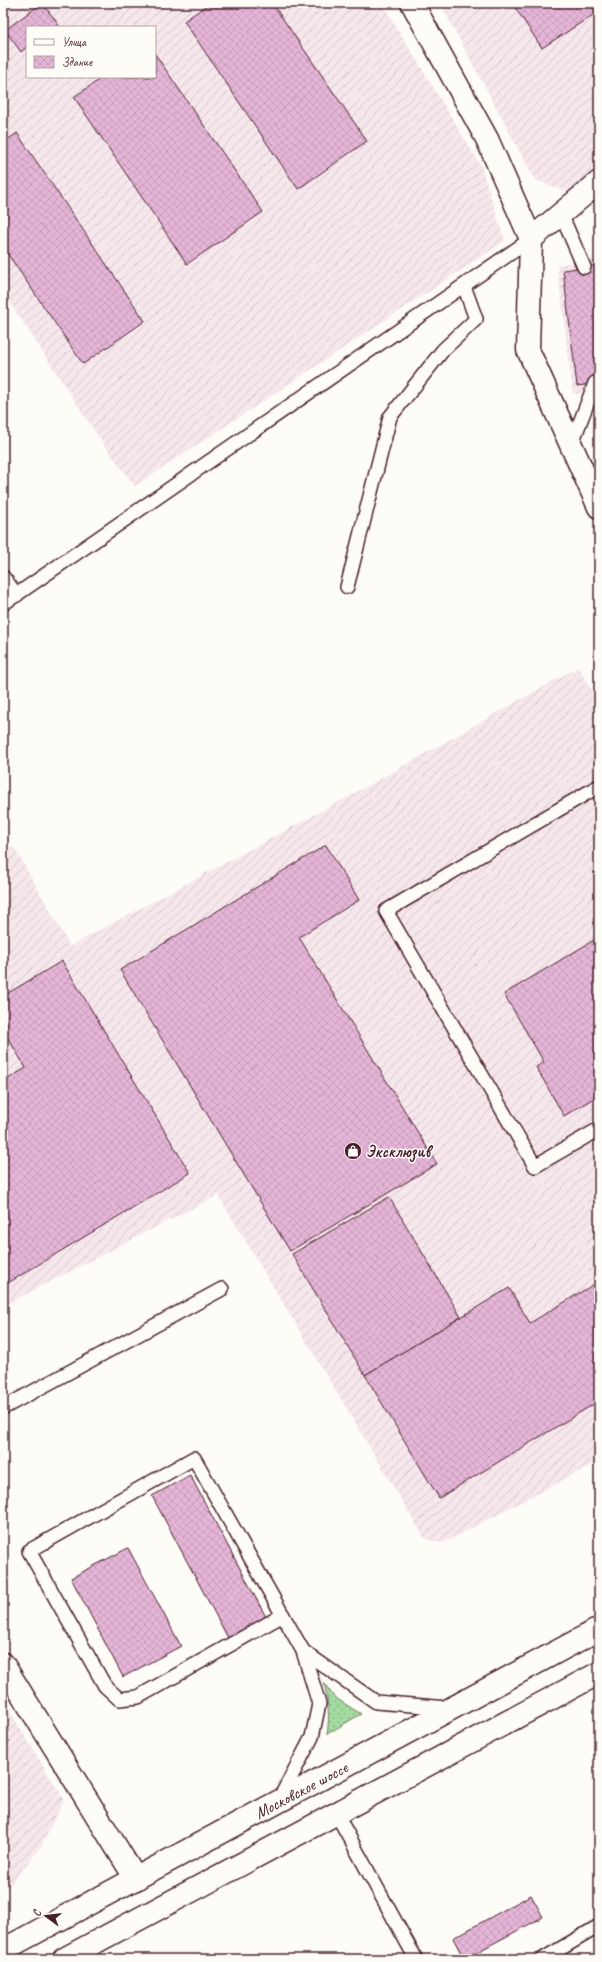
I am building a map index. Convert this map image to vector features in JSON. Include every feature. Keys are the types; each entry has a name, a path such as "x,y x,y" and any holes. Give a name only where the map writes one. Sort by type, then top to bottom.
{"main road":[{"path":"412,3 487,139 531,239 528,350 599,507"},
{"path":"531,239 599,182"},
{"name":"Московское шоссе","path":"3,1950 277,1804 599,1629"},
{"path":"3,1664 136,1879"},
{"path":"64,1959 599,1673"}],"lane":[{"path":"561,214 584,267"},
{"path":"3,604 531,239"},
{"path":"347,587 390,417 443,350 476,319 464,286"},
{"path":"571,446 595,383"},
{"path":"3,577 17,595"},
{"path":"599,786 386,911 535,1166 599,1129"},
{"path":"3,1408 222,1289"},
{"path":"277,1804 312,1738 319,1704 303,1651 283,1615 194,1458 29,1551 105,1686 119,1699 138,1697 283,1615"},
{"path":"303,1651 376,1702 452,1708"},
{"path":"336,1813 416,1959"},
{"path":"543,1959 599,1926"}],"shaded area":[{"path":"3,3 382,3 481,166 505,241 135,486 104,445 3,292"},
{"path":"440,3 599,3 599,166 568,192 535,180"},
{"path":"599,223 599,392 573,394 557,265 596,259"},
{"path":"578,667 599,702 599,1461 443,1543 425,1539 218,1195 3,1306 3,853 14,847 70,946 357,792"},
{"path":"3,1700 64,1800 40,1848 3,1893"}],"green space":[{"path":"324,1683 334,1697 361,1714 327,1734 328,1708"}],"building":[{"path":"42,3 59,25 26,26 26,48 21,52 5,30"},
{"path":"210,3 272,3 367,141 298,189 184,21"},
{"path":"512,3 599,3 599,11 542,48"},
{"path":"156,55 263,212 187,264 74,97 102,78 156,78"},
{"path":"17,133 145,321 83,364 3,247 3,143"},
{"path":"599,265 599,383 577,386 563,270"},
{"path":"326,845 359,900 299,937 437,1164 290,1251 120,970"},
{"path":"599,937 599,1095 564,1116 536,1067 544,1062 504,994"},
{"path":"62,961 190,1173 3,1286 3,1082 26,1068 3,1030 3,996"},
{"path":"389,1197 461,1317 365,1375 292,1254"},
{"path":"596,1283 599,1289 599,1401 439,1498 365,1375 509,1288 530,1323"},
{"path":"190,1475 266,1617 228,1638 152,1496"},
{"path":"128,1548 181,1646 123,1677 71,1578"},
{"path":"531,1895 543,1917 464,1959 453,1938"}],"place":[{"name":"Эксклюзив","path":"353,1151"}]}
